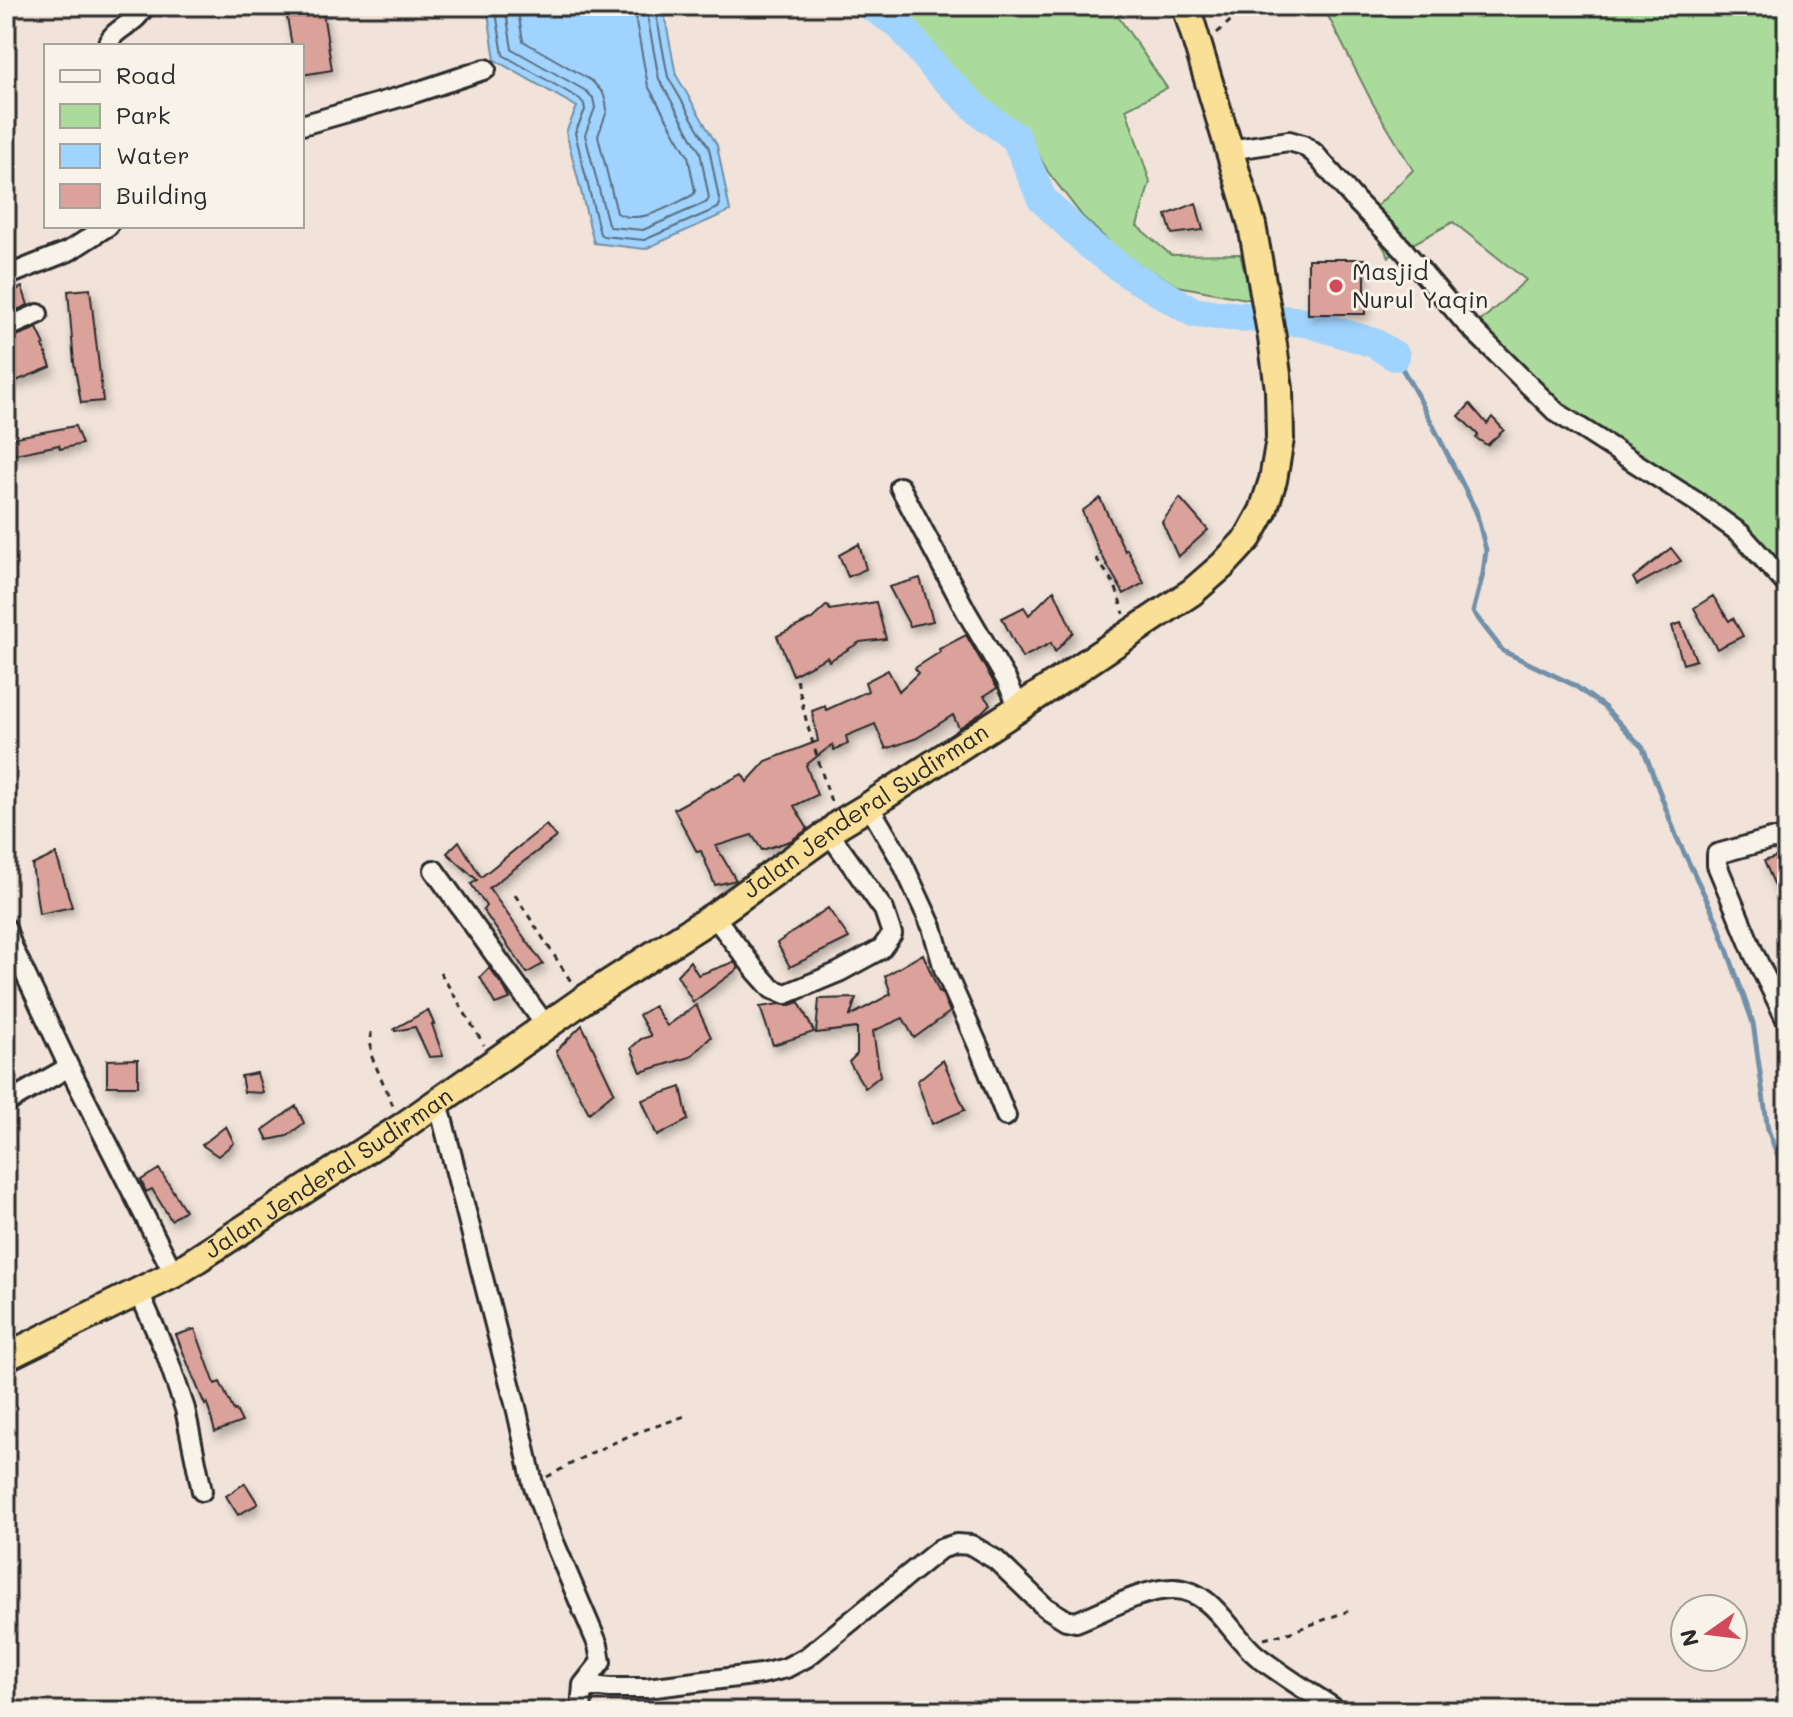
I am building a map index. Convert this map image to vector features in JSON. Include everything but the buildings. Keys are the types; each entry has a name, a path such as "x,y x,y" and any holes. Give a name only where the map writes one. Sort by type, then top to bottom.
{"highway":[{"name":"Jalan Jenderal Sudirman","path":"6,1357 174,1274 402,1127 583,1000 714,916 834,828 1192,592 1248,538 1263,511 1273,480 1280,439 1279,389 1252,225 1186,6"}],"street":[{"path":"108,44 110,37 143,12 144,6"},
{"path":"304,124 486,69"},
{"path":"1229,150 1289,141 1303,145 1314,153 1402,248 1463,320 1556,412 1741,534 1787,585"},
{"path":"6,276 69,251 105,228"},
{"path":"6,328 38,314"},
{"path":"900,487 1019,708"},
{"path":"869,806 902,862 932,927 944,969 1006,1116"},
{"path":"714,916 772,989 786,994 839,972 881,949 892,934 884,910 834,828"},
{"path":"1787,845 1782,840 1771,839 1717,854 1717,865 1742,927 1787,1021"},
{"path":"434,870 546,1026"},
{"path":"6,928 69,1067 174,1274"},
{"path":"6,1103 69,1067"},
{"path":"438,1102 533,1484 598,1645 601,1662 583,1685 581,1711"},
{"path":"139,1292 167,1356 185,1409 202,1491"},
{"path":"583,1685 647,1688 786,1668 807,1657 940,1549 956,1544 971,1545 996,1560 1045,1607 1066,1620 1076,1622 1147,1593 1173,1588 1194,1592 1216,1610 1245,1644 1267,1663 1338,1711"}],"path":[{"path":"1199,49 1247,6"},
{"path":"1096,558 1115,585 1130,633"},
{"path":"797,680 834,828"},
{"path":"515,895 583,1000"},
{"path":"440,972 494,1062"},
{"path":"371,1032 371,1055 402,1127"},
{"path":"533,1484 622,1439 688,1415"},
{"path":"1245,1644 1291,1632 1348,1611"}],"green space":[{"path":"896,6 1111,6 1167,88 1126,109 1150,182 1137,226 1171,255 1240,254 1252,300 1178,286 1122,254 1083,217 1048,172 1028,136 953,73"},
{"path":"1323,6 1787,6 1787,593 1766,578 1678,486 1512,381 1463,337 1526,280 1453,222 1389,257 1366,217 1413,170 1372,102"}],"water":[{"path":"487,6 671,6 665,18 676,75 717,145 730,211 645,249 594,243 566,132 577,107 495,60"}],"waterway":[{"path":"871,6 900,25 939,73 980,112 1016,138 1042,199 1090,245 1129,274 1195,313 1306,322 1374,343 1395,356"},
{"path":"1395,356 1476,511 1486,550 1473,612 1503,651 1574,685 1604,707 1643,748 1677,838 1717,921 1753,1023 1768,1130 1787,1181"}],"place":[{"name":"Masjid Nurul Yaqin","path":"1336,286"}]}
